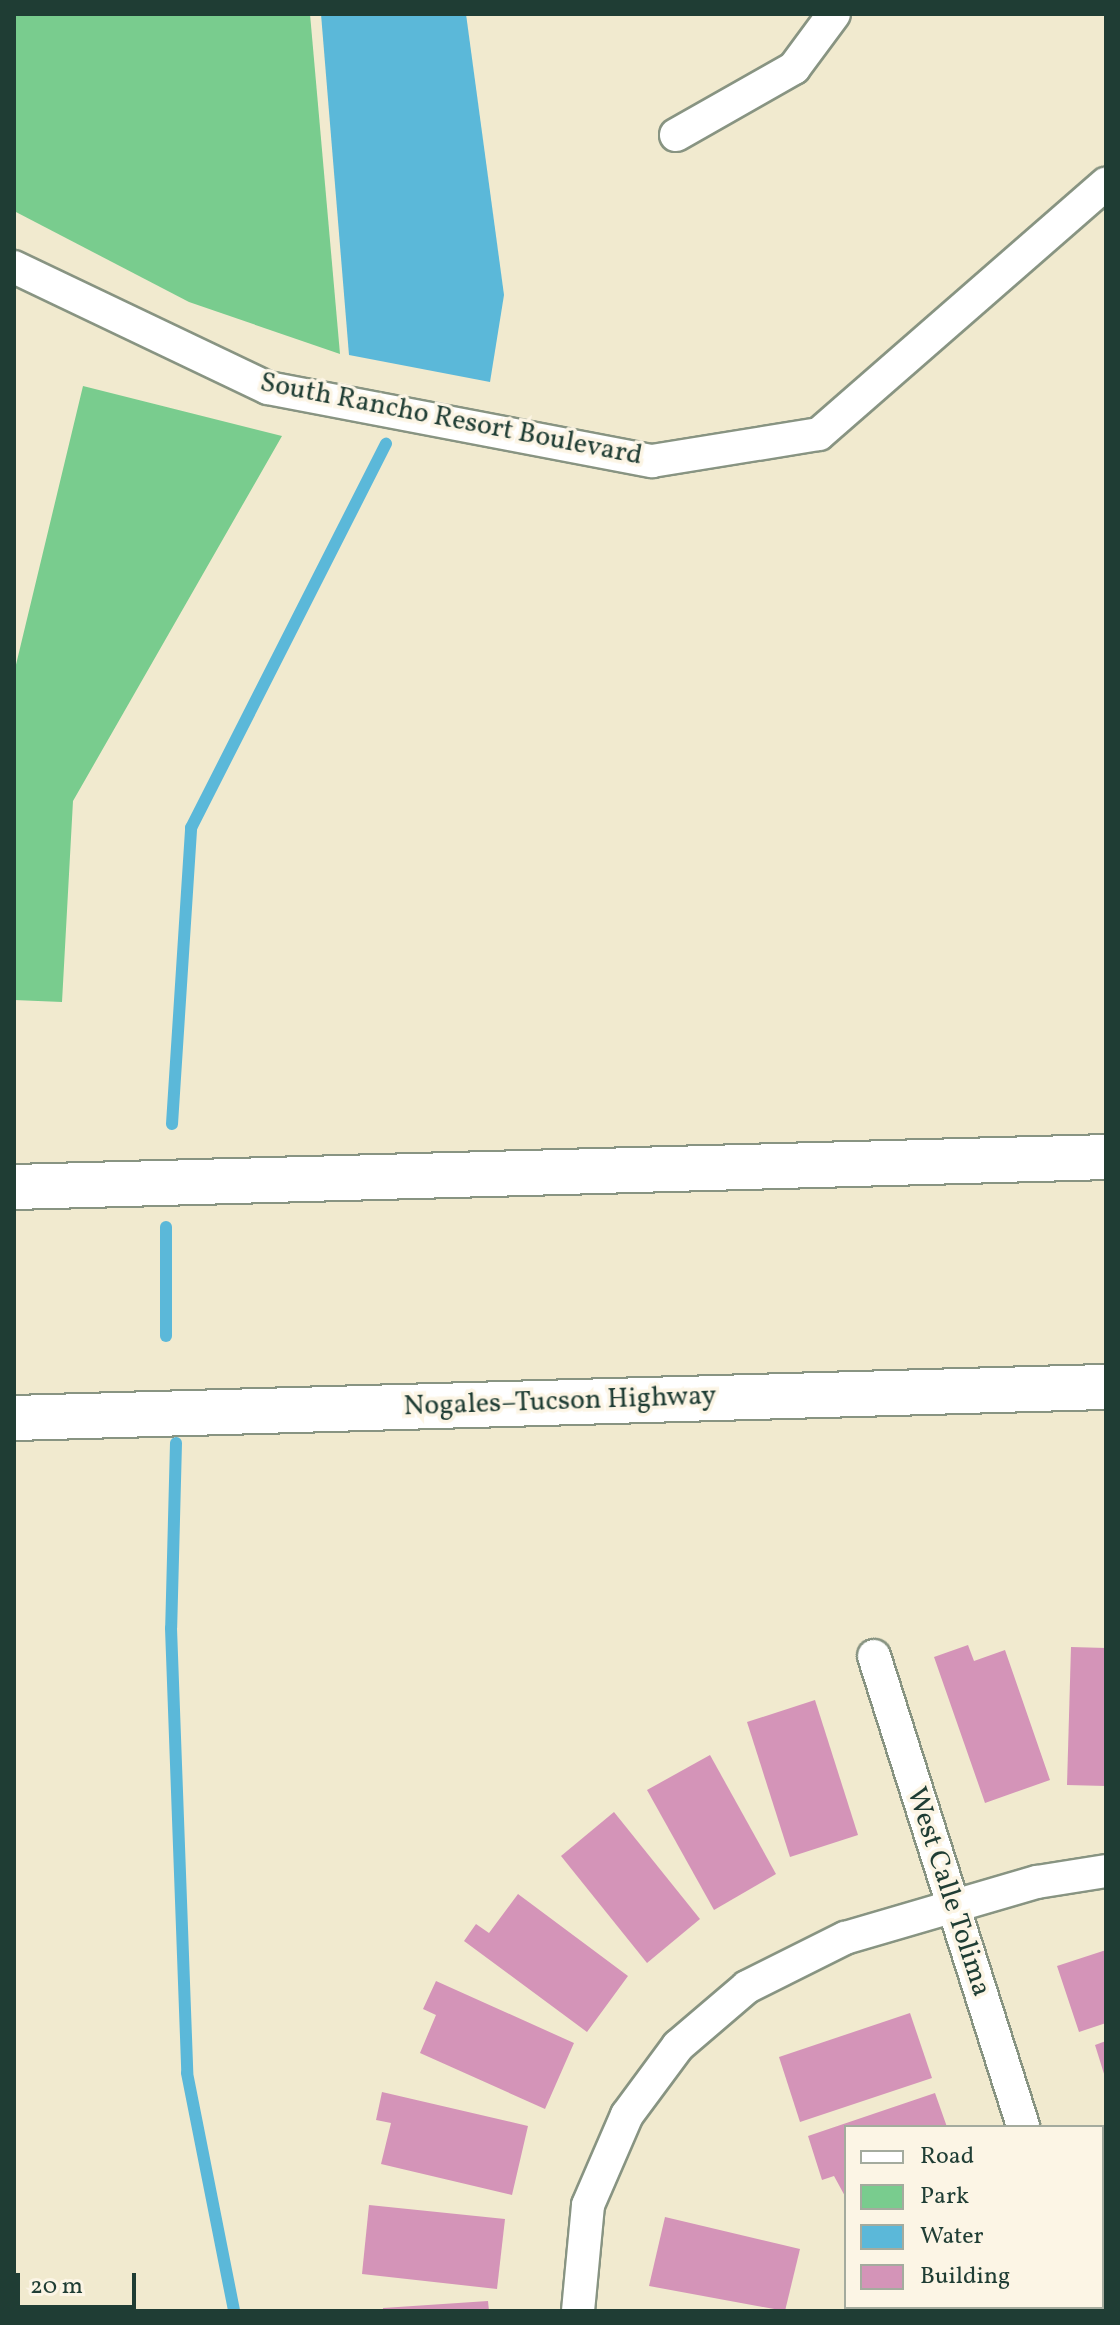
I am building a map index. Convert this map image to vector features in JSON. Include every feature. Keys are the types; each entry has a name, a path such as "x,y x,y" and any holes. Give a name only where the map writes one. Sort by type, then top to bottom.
{"highway":[{"path":"14,1187 1106,1157"},
{"path":"14,1175 166,1183"},
{"name":"Nogales–Tucson Highway","path":"14,1418 1106,1387"}],"street":[{"path":"676,135 794,68 834,14"},
{"name":"South Rancho Resort Boulevard","path":"14,267 268,388 652,461 819,434 1106,184"},
{"name":"West Calle Tolima","path":"874,1656 1022,2125"},
{"path":"578,2311 588,2205 627,2115 678,2046 747,1987 845,1938 953,1907 1106,1871"}],"green space":[{"path":"14,14 310,14 340,354 189,302 14,211"},
{"path":"83,386 282,436 73,801 62,1002 14,1000 14,673"}],"water":[{"path":"321,14 466,14 504,295 490,382 349,355"}],"building":[{"path":"968,1645 974,1661 1005,1650 1050,1780 985,1803 934,1657"},
{"path":"1071,1647 1106,1648 1106,1786 1067,1785"},
{"path":"815,1700 858,1835 790,1857 747,1722"},
{"path":"710,1755 776,1874 714,1910 647,1790"},
{"path":"614,1812 700,1919 647,1963 561,1856"},
{"path":"518,1894 628,1976 587,2032 464,1941 476,1924 489,1933"},
{"path":"1106,1950 1106,2023 1079,2032 1057,1966"},
{"path":"436,1981 574,2043 545,2109 420,2053 436,2015 423,2009"},
{"path":"910,2013 932,2078 800,2122 779,2057"},
{"path":"1106,2041 1106,2077 1105,2077 1095,2045"},
{"path":"382,2092 528,2126 512,2195 381,2164 391,2123 376,2120"},
{"path":"935,2093 946,2125 844,2125 844,2194 834,2176 822,2180 808,2136"},
{"path":"369,2205 505,2219 497,2289 362,2274"},
{"path":"665,2217 800,2249 785,2311 649,2286"},
{"path":"488,2301 489,2311 383,2311 383,2308"},
{"path":"861,2309 1009,2311 862,2311"}],"waterway":[{"path":"172,1124 191,828 386,444"},
{"path":"166,1227 166,1336"},
{"path":"176,1443 171,1628 187,2073 234,2311"}]}
